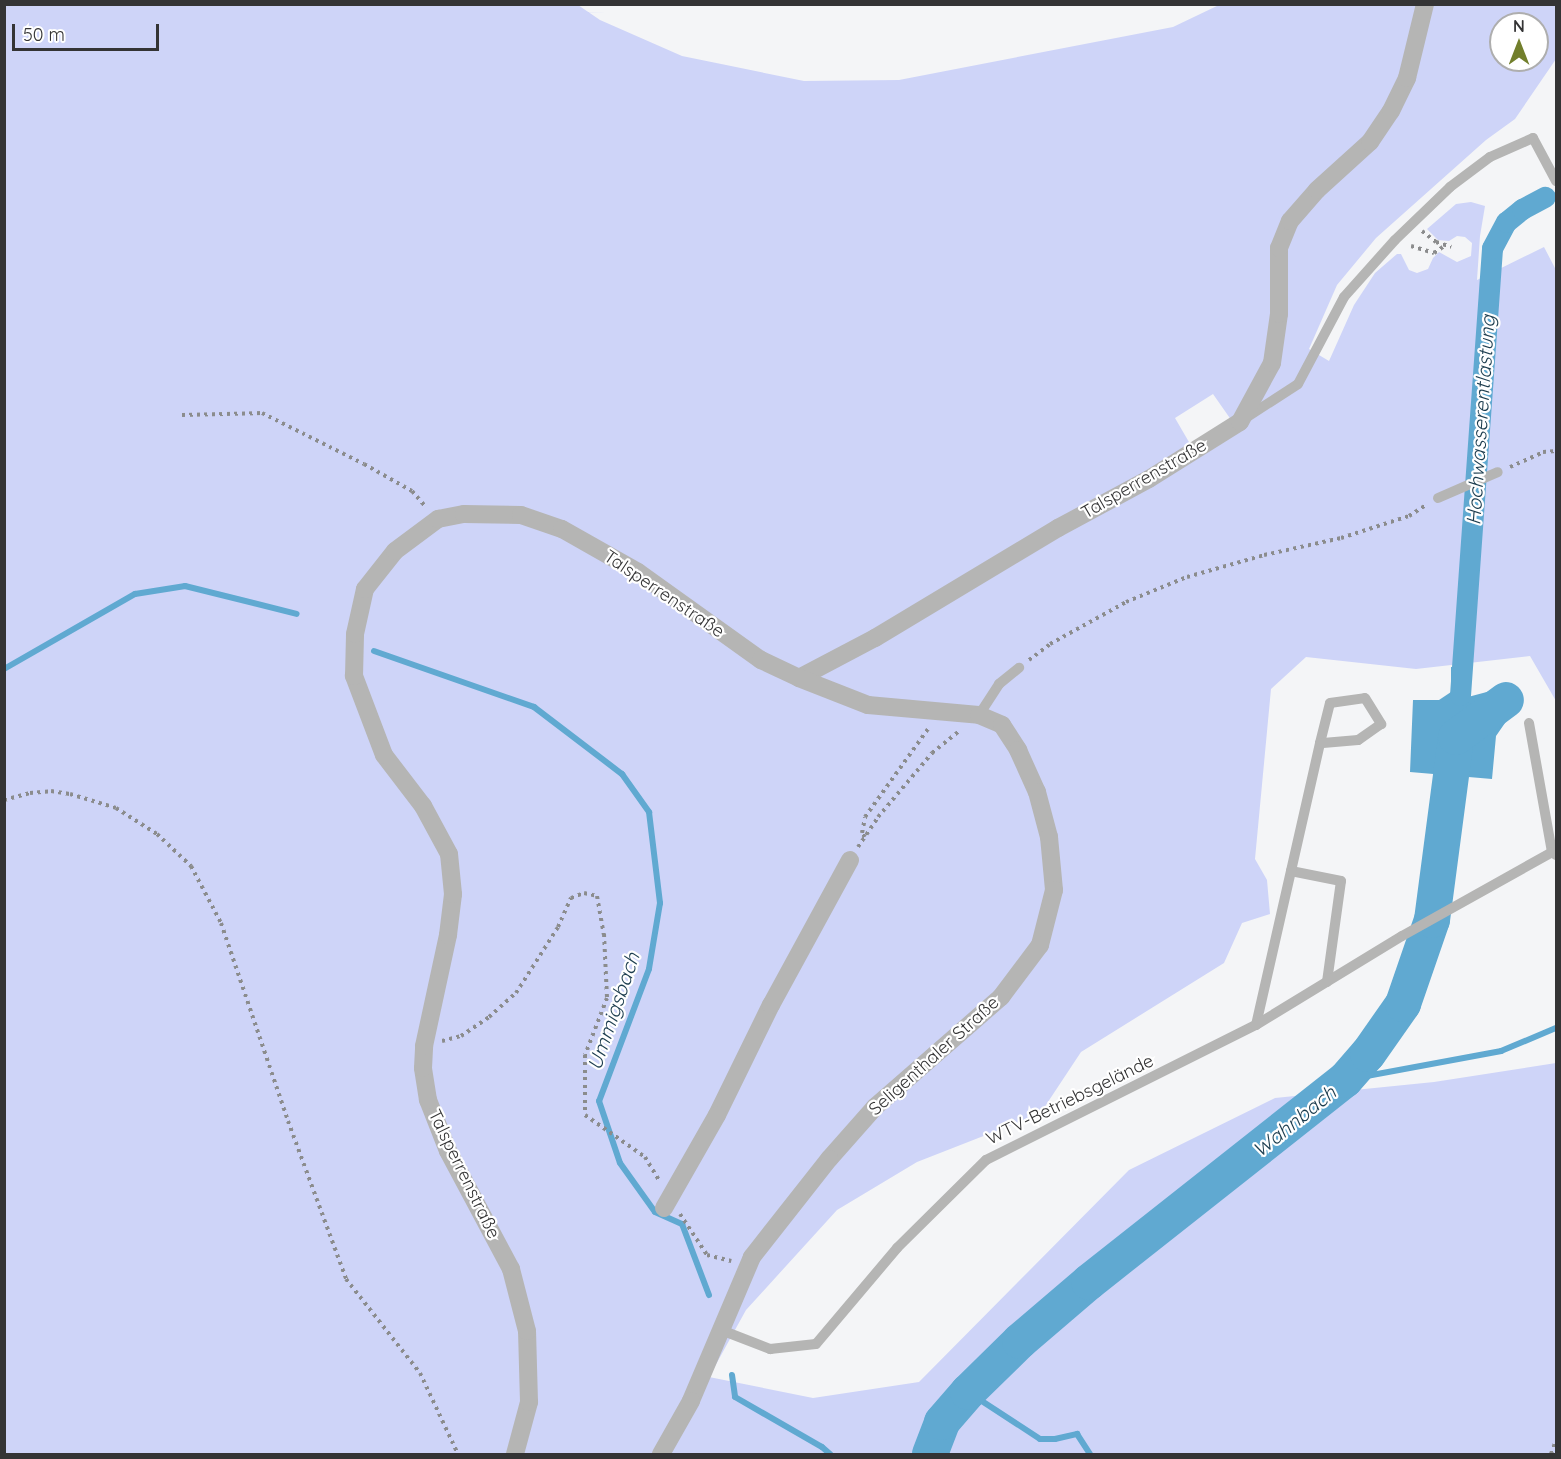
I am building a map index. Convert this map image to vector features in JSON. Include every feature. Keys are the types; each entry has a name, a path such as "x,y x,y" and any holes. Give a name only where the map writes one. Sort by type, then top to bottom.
{"street":[{"path":"1240,422 1272,363 1279,314 1278,248 1290,221 1317,189 1370,142 1391,111 1407,78 1425,4"},
{"name":"Talsperrenstraße","path":"515,1455 529,1402 527,1331 511,1269 448,1150 428,1100 423,1068 424,1046 448,935 453,894 449,854 423,806 384,755 354,676 355,634 365,589 396,551 438,519 464,514 521,515 562,529 638,572 761,660 799,678 875,638 1058,528 1149,479 1240,422"},
{"name":"Seligenthaler Straße","path":"662,1455 691,1401 752,1257 829,1159 875,1107 1001,998 1040,945 1054,890 1049,837 1037,792 1018,750 1002,725 979,715 868,705 799,678"},
{"path":"669,1207 771,1005 850,860"}],"lane":[{"name":"Talsperrenstraße","path":"1240,422 1298,384 1344,297 1397,238 1450,187 1490,157 1533,138 1557,181"},
{"path":"1438,498 1498,472"},
{"path":"979,715 999,684 1018,668"},
{"path":"1256,1025 1320,743 1330,703 1365,698 1381,724 1358,740 1320,743"},
{"name":"WTV-Betriebsgelände","path":"722,1330 770,1349 816,1344 897,1248 986,1160 1256,1025 1402,936 1554,853 1529,723"},
{"path":"1291,871 1341,881 1327,982"}],"path":[{"path":"1414,222 1430,238 1451,247"},
{"path":"1397,238 1415,248 1434,253 1446,245"},
{"path":"182,415 262,413 412,491 438,519"},
{"path":"1498,472 1543,452 1557,451"},
{"path":"1018,668 1050,644 1126,602 1187,577 1264,555 1341,538 1409,516 1438,498"},
{"path":"865,837 862,833 865,817 941,711"},
{"path":"850,860 878,817 932,753 979,715"},
{"path":"4,801 30,793 51,791 70,794 116,808 157,834 190,866 221,923 288,1121 346,1279 420,1373 458,1455"},
{"path":"424,1046 461,1036 489,1017 516,993 558,927 571,898 584,893 597,896 604,934 607,998 585,1055 585,1115 645,1157 660,1183"},
{"path":"669,1207 707,1255 730,1261 752,1257"},
{"path":"1551,1455 1557,1440"}],"shaded area":[{"path":"5,5 578,5 600,20 682,56 804,81 899,80 1173,27 1219,5 1556,5 1556,59 1549,69 1549,12 1489,12 1489,72 1547,72 1515,119 1486,140 1376,238 1337,285 1309,349 1329,361 1354,305 1375,273 1397,254 1401,254 1409,270 1417,273 1428,269 1439,252 1457,262 1471,256 1472,243 1465,237 1457,236 1449,241 1438,240 1427,229 1456,204 1471,202 1485,206 1477,280 1544,247 1556,270 1556,701 1530,656 1416,669 1306,657 1271,689 1255,859 1267,880 1270,914 1242,923 1224,963 1081,1052 1040,1114 917,1162 837,1210 746,1310 709,1377 813,1398 919,1382 1129,1170 1275,1098 1434,1082 1556,1063 1556,1454 5,1454","holes":["1213,394 1234,424 1193,449 1175,418"]},
{"path":"1451,667 1469,667 1468,697 1498,689 1514,710 1496,736 1492,779 1410,772 1413,700 1439,700 1451,692"}],"waterway":[{"name":"Hochwasserentlastung","path":"1460,695 1492,248 1506,222 1522,209 1545,197"},
{"name":"Ummigsbach","path":"4,669 135,594 185,586 297,614"},
{"name":"Ummigsbach","path":"374,651 534,707 622,774 649,812 660,903 649,969 599,1101 620,1163 655,1212 682,1224 709,1295"},
{"name":"Wahnbach","path":"930,1454 942,1422 968,1392 1020,1341 1089,1282 1345,1080 1368,1054 1403,1004 1432,920 1456,737 1506,700"},
{"path":"1345,1080 1501,1051 1556,1028"},
{"name":"Ummigsbach","path":"732,1375 735,1397 822,1447 830,1454"},
{"path":"968,1392 1040,1439 1055,1439 1077,1434 1090,1454"}]}
